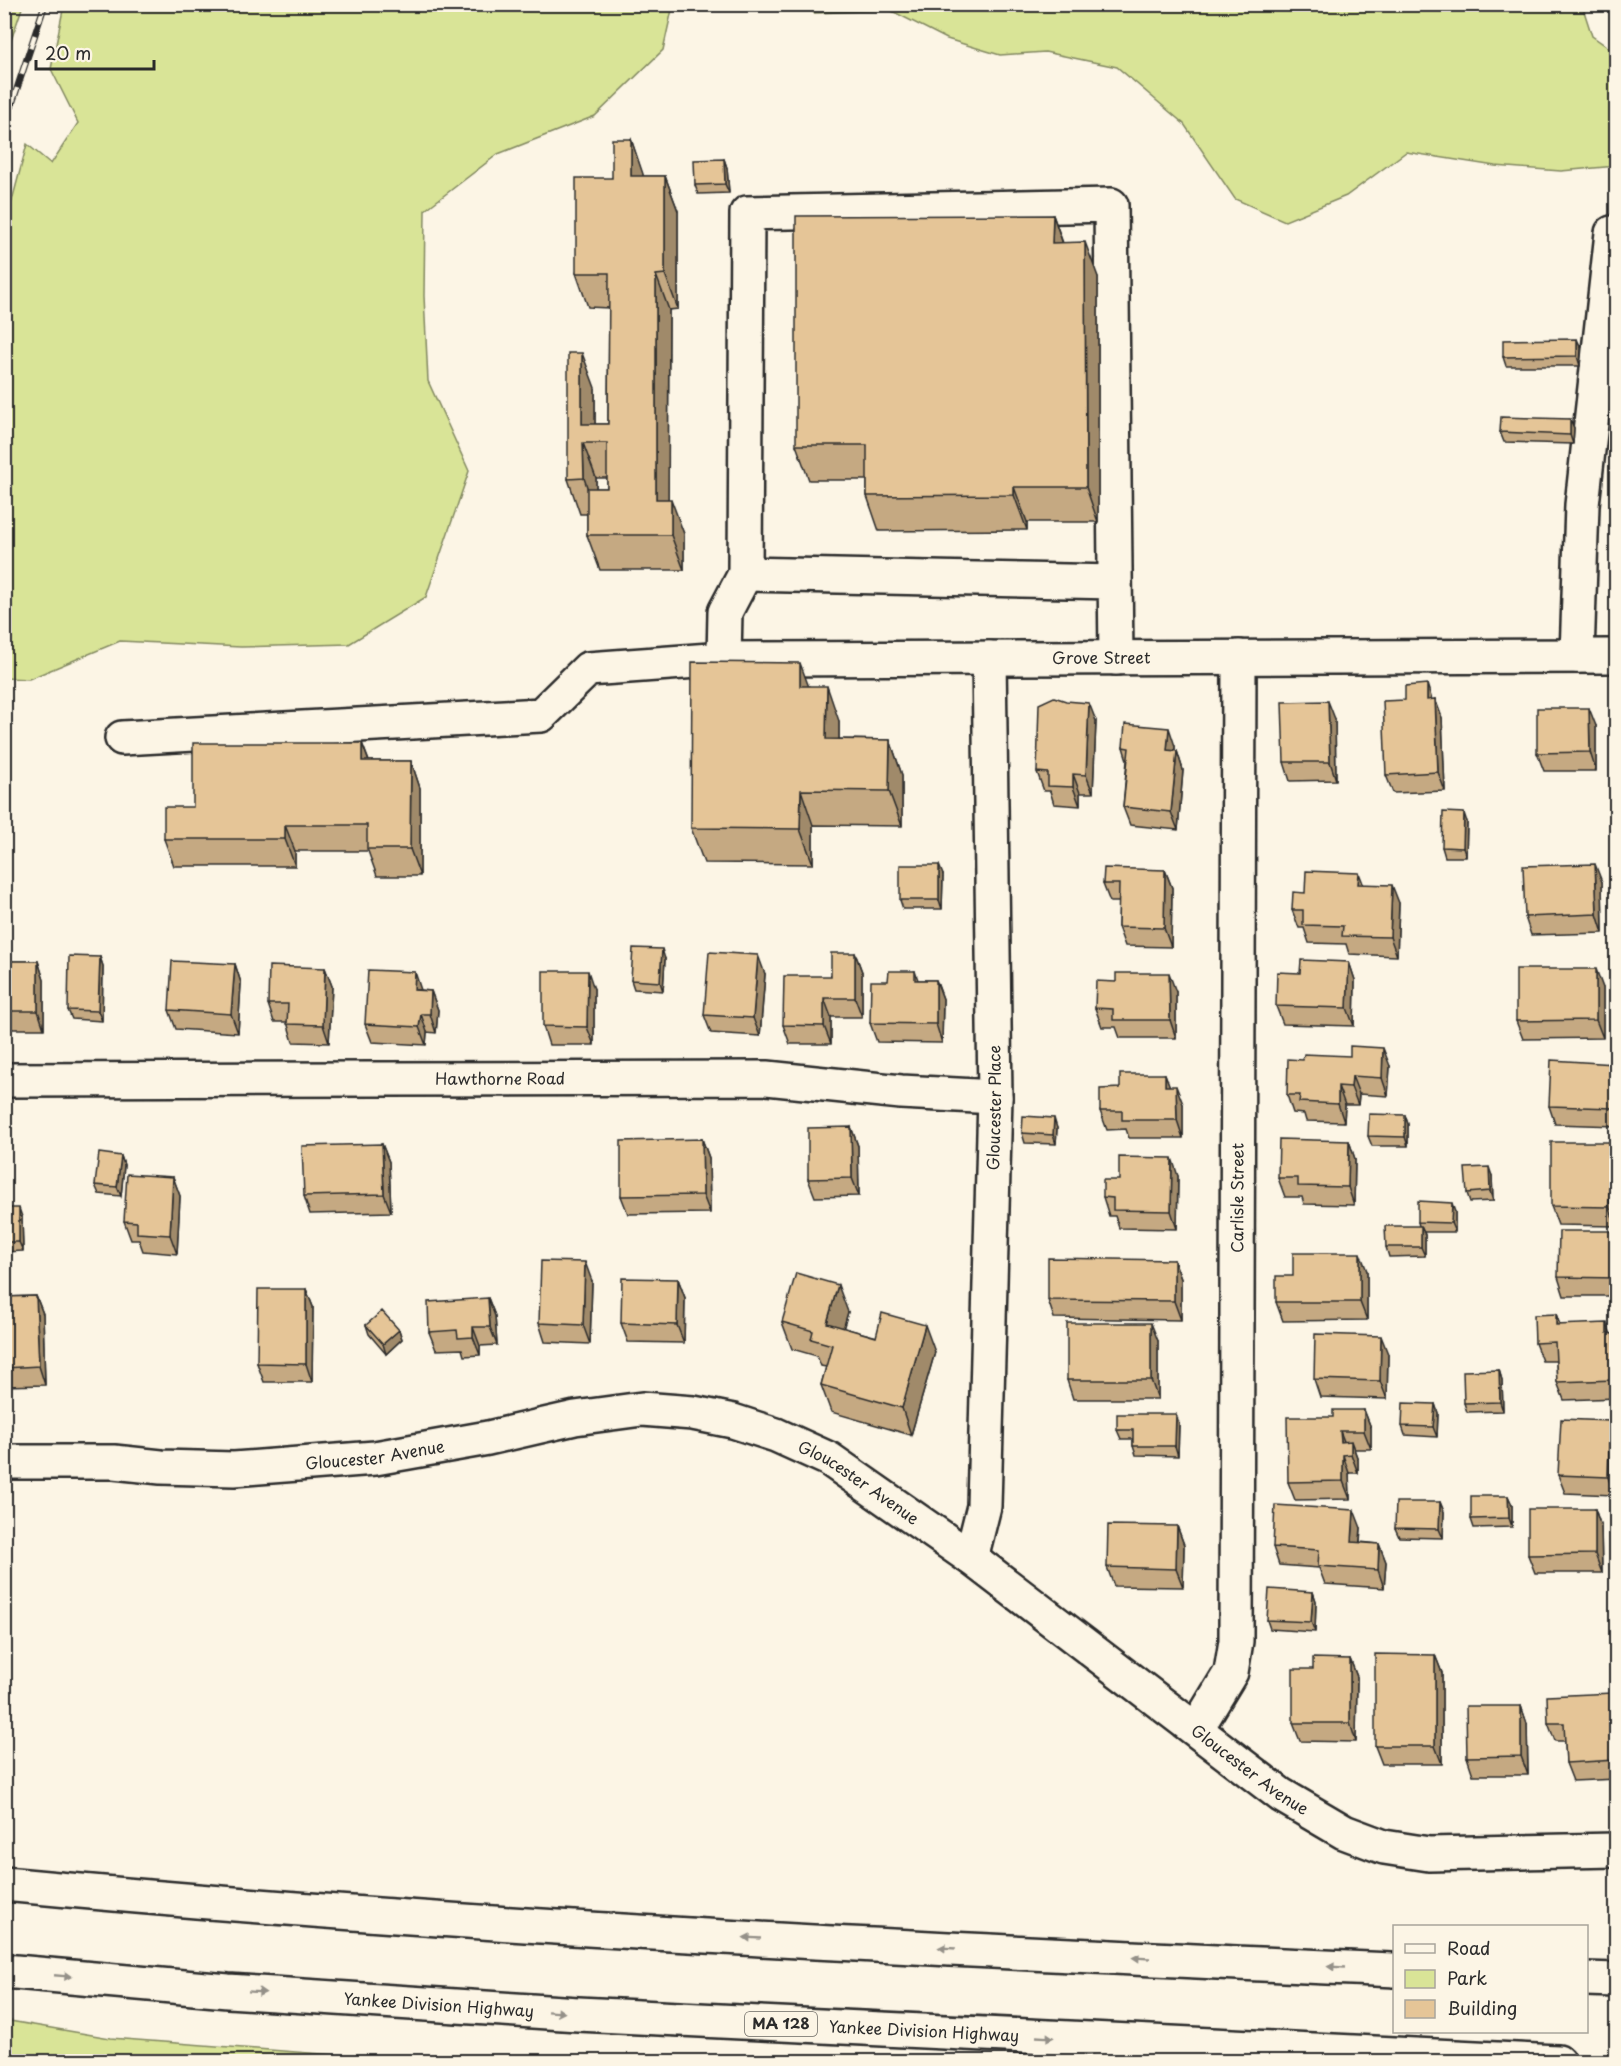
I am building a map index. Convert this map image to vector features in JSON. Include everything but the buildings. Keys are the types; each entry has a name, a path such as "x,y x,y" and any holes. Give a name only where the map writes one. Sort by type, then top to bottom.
{"main road":[{"path":"724,659 725,612 745,574 747,213 1111,205 1116,658"},
{"path":"1577,656 1582,505 1612,233 1617,232"},
{"path":"745,574 1115,582"},
{"name":"Grove Street","path":"122,738 379,722 541,715 588,669 724,659 1617,656"},
{"name":"Carlisle Street","path":"1197,1728 1231,1672 1236,1641 1239,657"},
{"name":"Gloucester Place","path":"971,1558 984,1506 995,1097 989,658"},
{"name":"Hawthorne Road","path":"4,1080 767,1078 901,1092 995,1097"},
{"name":"Gloucester Avenue","path":"4,1462 114,1462 161,1467 234,1468 375,1458 488,1438 575,1418 642,1409 693,1413 733,1421 776,1435 829,1459 971,1558 1305,1811 1344,1832 1384,1847 1429,1854 1617,1850"},
{"path":"4,1884 205,1903 546,1927 1393,1970"},
{"name":"Yankee Division Highway","path":"4,1971 228,1990 579,2014 1558,2061"},
{"path":"1588,1979 1617,1980"}],"green space":[{"path":"4,5 23,5 5,58"},
{"path":"64,5 673,5 663,50 595,116 498,154 425,210 424,296 428,381 469,471 426,597 349,644 241,647 120,641 29,679 5,678 5,227 27,144 51,164 78,123 51,69"},
{"path":"804,5 1582,5 1592,36 1616,53 1616,166 1561,171 1495,166 1406,152 1346,196 1285,221 1235,199 1184,124 1117,67 1045,52 1000,55 947,39 890,10 814,13"},
{"path":"4,2020 110,2038 361,2057 380,2061 5,2061"}],"railway":[{"path":"4,128 45,4"}]}
